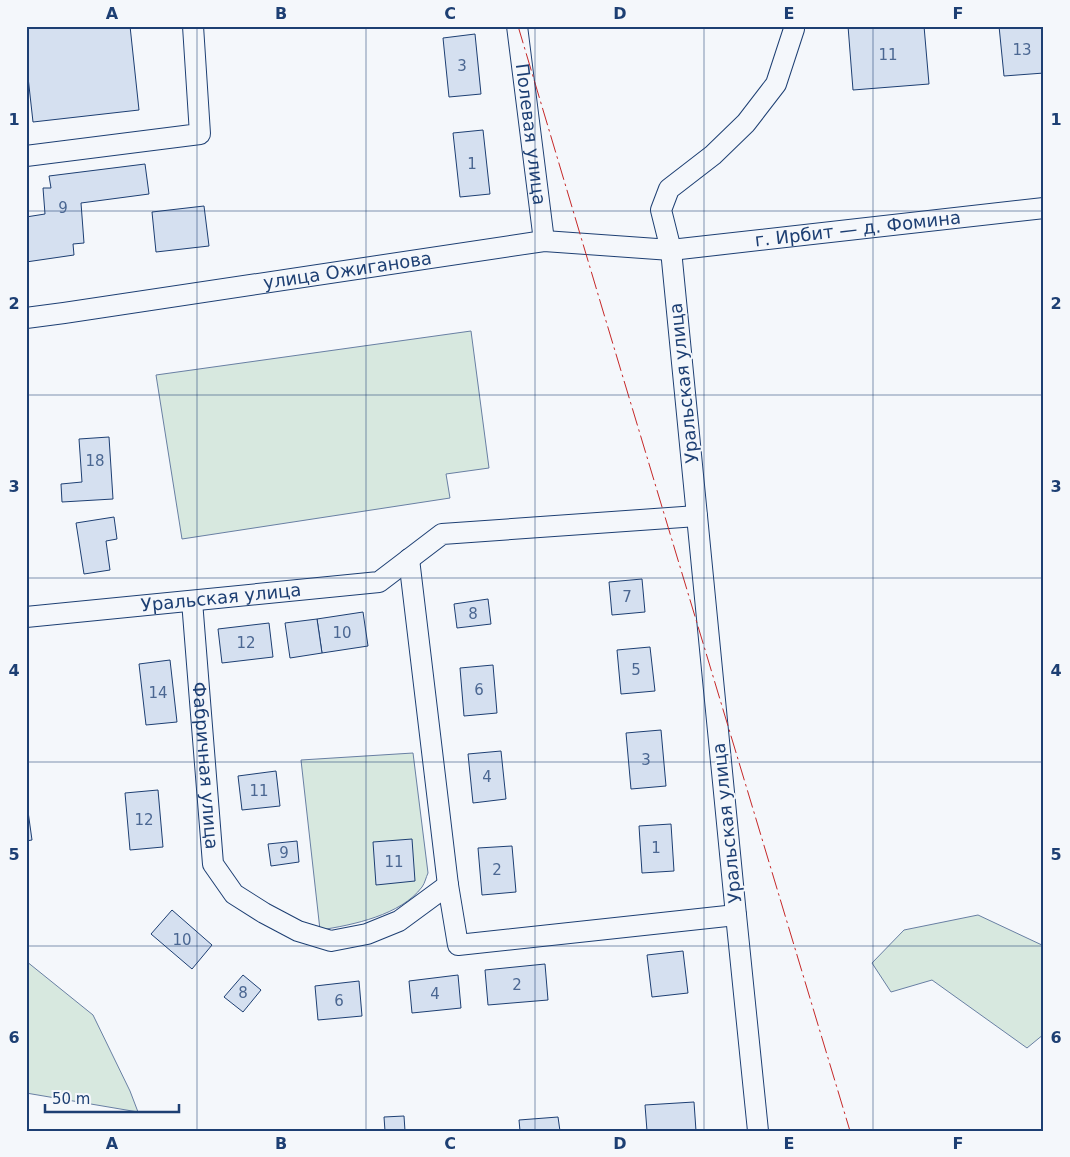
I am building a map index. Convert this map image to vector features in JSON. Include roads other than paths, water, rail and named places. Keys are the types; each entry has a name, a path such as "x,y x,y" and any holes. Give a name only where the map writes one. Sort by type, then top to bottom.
{"street":[{"path":"26,156 200,134 193,26"},
{"name":"Полевая улица","path":"517,26 544,241"},
{"name":"Уральская улица","path":"758,1131 671,250 661,210 669,190 713,155 746,123 776,84 794,26"},
{"name":"г. Ирбит — д. Фомина","path":"671,250 1044,208"},
{"name":"улица Ожиганова","path":"26,318 544,241 671,250"},
{"name":"Уральская улица","path":"26,617 379,582 442,534 697,516"},
{"path":"409,559 448,885 458,945 736,915"},
{"name":"Фабричная улица","path":"192,601 213,864 234,894 298,931 331,941 367,934 399,921 448,885"}]}
